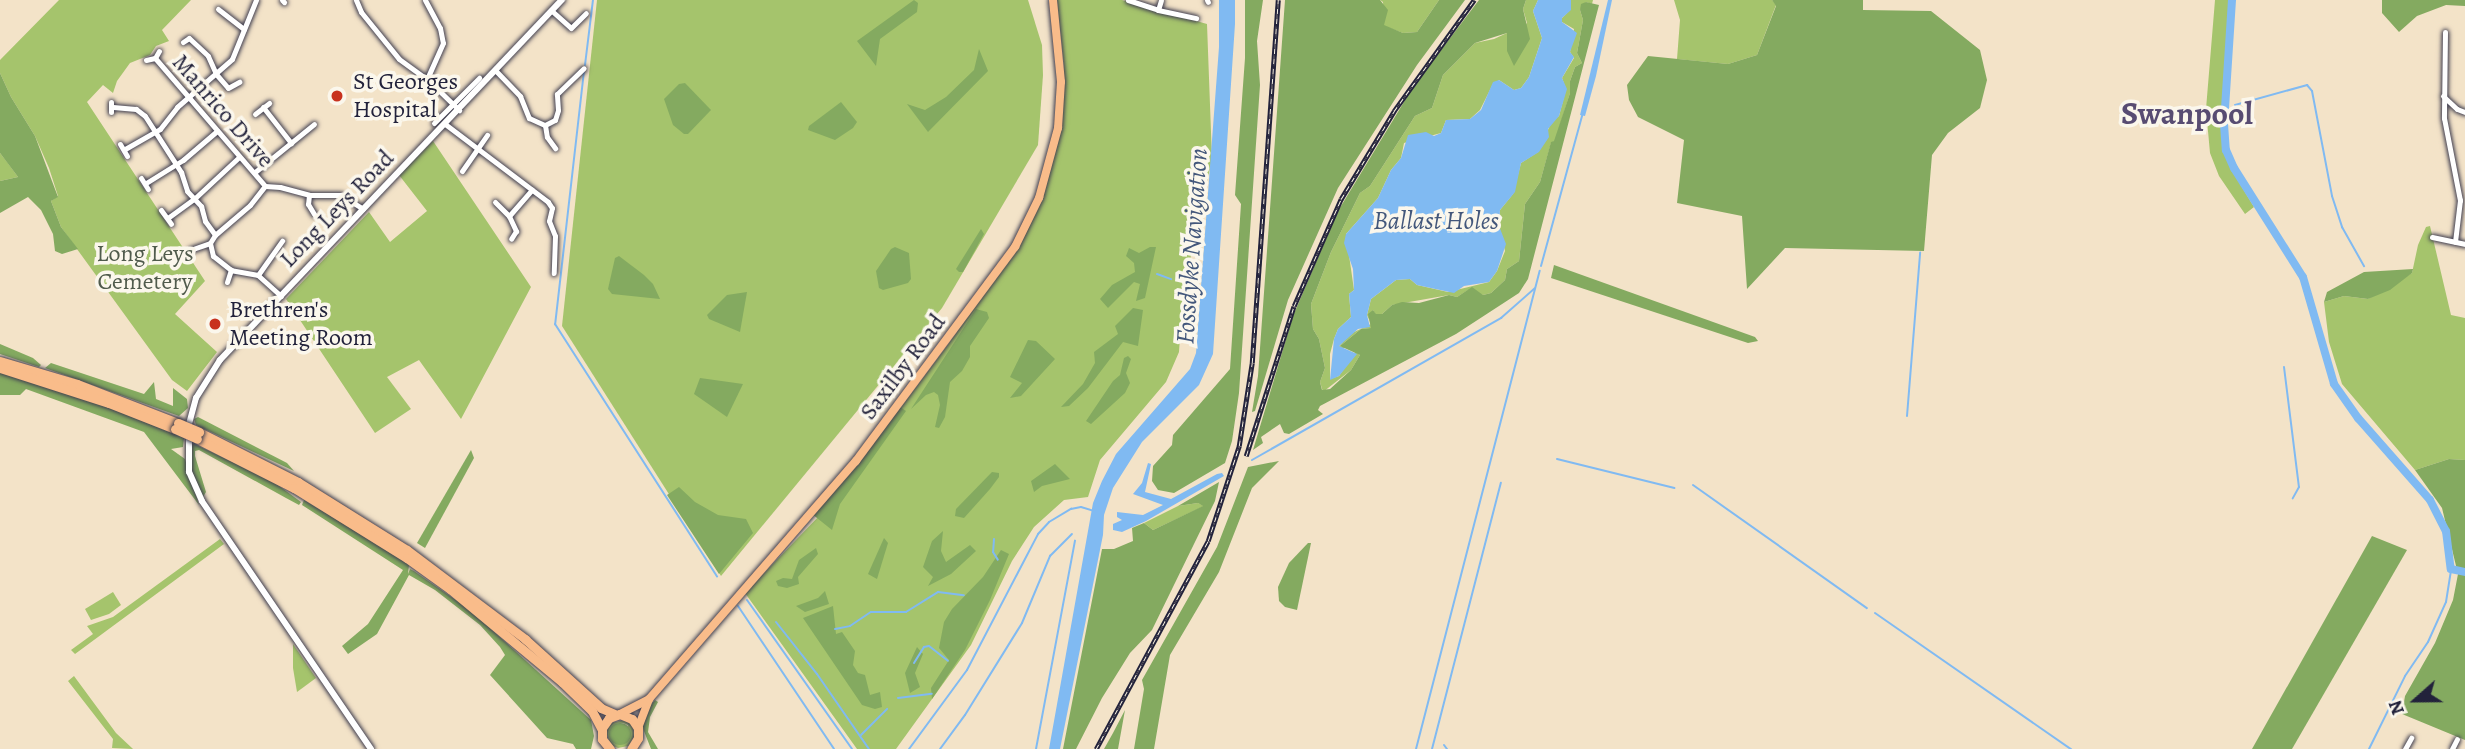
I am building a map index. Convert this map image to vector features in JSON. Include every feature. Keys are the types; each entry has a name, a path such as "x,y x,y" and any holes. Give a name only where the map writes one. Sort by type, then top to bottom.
{"highway":[{"path":"0,361 77,384 298,482 407,550 514,630 601,708 630,717 639,731 644,749"},
{"path":"0,368 176,426"},
{"path":"198,436 341,515 450,589 593,711 601,740 610,749"},
{"path":"601,740 607,719 617,715"},
{"path":"631,749 639,731"}],"main road":[{"name":"Saxilby Road","path":"617,715 649,699 856,461 1015,247 1038,198 1058,128 1061,82 1054,0"},
{"name":"Saxilby Road","path":"639,731 649,699"}],"street":[{"path":"124,150 155,132 188,97 232,59 256,0"},
{"path":"356,0 361,12 399,59 427,79 456,107"},
{"path":"425,0 440,28 443,43 427,79"},
{"name":"Long Leys Road","path":"371,749 214,519 189,472 189,424 195,398 220,360 445,124 456,107 496,71 562,0"},
{"path":"1128,0 1196,18"},
{"path":"1158,10 1161,0"},
{"path":"218,9 244,29"},
{"path":"552,11 571,28 586,13"},
{"path":"2445,32 2444,118 2459,192 2455,242"},
{"path":"183,42 189,38 202,50 228,88 239,82"},
{"name":"Manrico Drive","path":"146,60 155,58 159,51"},
{"name":"Manrico Drive","path":"155,58 239,157 255,172 265,187"},
{"path":"545,125 555,120 558,110 557,94 584,68"},
{"path":"496,71 520,96 529,118 545,125"},
{"path":"434,123 456,107 479,78"},
{"path":"2443,96 2457,109 2465,112"},
{"path":"256,114 269,103"},
{"path":"112,107 141,111 176,164 187,191 215,235"},
{"path":"263,107 291,143"},
{"path":"2444,118 2457,109"},
{"path":"255,172 314,124"},
{"path":"445,124 532,190 551,208 549,221 555,236 554,273"},
{"path":"545,125 547,137 555,148"},
{"path":"145,184 176,164 217,131"},
{"path":"462,171 487,135"},
{"path":"161,210 170,221 239,157"},
{"path":"2455,172 2465,178"},
{"path":"2459,192 2465,184"},
{"path":"190,250 210,243 265,187 280,187 309,195 341,195 363,209"},
{"path":"509,216 532,190"},
{"path":"309,195 308,204 314,214"},
{"path":"495,202 509,216 516,231 511,239"},
{"path":"2432,237 2465,244"},
{"path":"258,275 282,241"},
{"path":"210,243 213,256 231,270 258,275 281,296"},
{"path":"227,282 231,270"},
{"path":"2400,739 2408,743"},
{"path":"2452,749 2458,739"}],"green space":[{"name":"Long Leys Cemetery","path":"59,0 191,0 162,30 169,41 156,46 150,55 130,63 117,81 113,93 103,85 87,102 205,281 175,314 217,352 187,391 172,380 61,227 51,201 58,196 49,168 35,136 0,73 0,60"},
{"path":"597,0 1028,0 1042,45 1043,75 1038,145 942,308 721,576 562,326"},
{"path":"914,0 918,3 917,12 880,39 876,66 857,41"},
{"path":"1057,0 1122,0 1207,24 1212,159 1183,292 1179,352 1166,382 1100,460 1088,497 1064,500 1034,527 1012,561 971,645 896,749 857,749 745,593 820,515 947,346 1024,236 1062,119 1064,66"},
{"path":"1245,0 1263,0 1257,41 1260,85 1239,393 1232,441 1225,463 1174,493 1158,490 1152,481 1153,466 1172,445 1173,435 1230,369 1241,204 1235,195 1245,58"},
{"path":"1285,0 1380,0 1388,10 1384,25 1403,33 1417,32 1439,0 1465,0 1417,65 1338,188 1288,300 1255,411 1252,412 1258,376"},
{"path":"1380,0 1439,0 1417,32 1403,33 1384,26 1383,2"},
{"path":"1479,0 1526,0 1523,9 1530,39 1514,66 1507,51 1507,33 1475,43 1443,75 1432,108 1415,116 1370,186 1360,193 1331,252 1311,304 1313,329 1319,339 1325,368 1320,382 1322,390 1330,389 1351,370 1360,355 1340,346 1361,329 1371,328 1368,314 1373,310 1376,314 1382,314 1392,305 1402,302 1419,303 1449,295 1457,297 1472,287 1483,295 1491,293 1505,280 1507,269 1519,261 1525,204 1540,182 1551,142 1554,141 1570,93 1570,81 1575,67 1582,63 1577,53 1583,20 1581,4 1586,2 1599,5 1528,279 1519,293 1456,334 1320,406 1318,410 1323,414 1289,434 1284,433 1280,424 1261,437 1263,443 1253,450 1293,316 1338,211 1413,87"},
{"path":"1526,0 1538,0 1533,11 1542,38 1529,77 1521,88 1514,90 1499,80 1492,86 1480,110 1470,119 1446,120 1441,133 1404,143 1401,158 1391,170 1378,198 1346,234 1354,290 1349,294 1351,317 1338,329 1334,339 1330,354 1330,379 1339,376 1355,352 1360,355 1351,370 1323,392 1320,382 1325,368 1319,339 1313,329 1311,304 1331,252 1360,193 1370,186 1415,116 1432,108 1443,75 1475,43 1507,33 1509,43 1527,23 1523,9"},
{"path":"1571,0 1593,0 1592,4 1586,2 1580,10 1583,20 1577,53 1582,63 1575,67 1570,81 1570,93 1540,182 1525,204 1519,261 1507,269 1505,280 1491,293 1483,295 1468,290 1457,297 1449,295 1392,305 1382,314 1376,315 1373,310 1369,318 1371,324 1367,315 1371,299 1396,280 1410,279 1417,285 1448,292 1489,282 1497,271 1505,251 1499,226 1500,210 1513,194 1521,163 1538,152 1552,121 1559,116 1566,89 1562,78 1574,58 1570,52 1574,29 1562,22 1562,18 1567,13"},
{"path":"1674,0 1772,0 1776,5 1757,55 1728,64 1677,59 1680,20"},
{"path":"1772,0 1863,0 1863,10 1931,11 1980,50 1987,80 1980,108 1948,133 1932,155 1924,251 1785,248 1747,289 1742,216 1677,203 1684,140 1638,117 1629,100 1627,85 1648,56 1728,64 1757,55 1776,6"},
{"path":"2215,0 2229,0 2222,123 2224,151 2231,169 2254,207 2245,214 2219,176 2210,153 2206,109"},
{"path":"2382,0 2465,0 2465,6 2446,5 2417,16 2399,32 2382,13"},
{"path":"979,49 988,71 928,132 907,104 925,110 946,97 974,70"},
{"path":"0,73 35,136 58,197 51,201 61,227 78,249 62,254 55,251 53,234 41,210 28,197 0,213 0,181 18,177 0,153"},
{"path":"685,83 711,110 688,134 673,125 664,99 679,84"},
{"path":"841,102 857,122 853,128 835,140 808,130 809,126"},
{"path":"433,141 531,287 461,419 419,360 387,377 411,409 375,433 286,299 369,212 390,242 427,211 399,175"},
{"path":"0,153 7,162 18,177 0,181"},
{"path":"2430,226 2451,315 2465,318 2465,460 2449,459 2415,470 2342,384 2329,342 2324,302 2344,296 2368,299 2412,273 2418,245 2426,227"},
{"path":"981,229 984,234 963,272 959,272 956,269"},
{"path":"895,247 909,253 911,279 908,283 883,290 879,288 876,271"},
{"path":"1156,247 1145,298 1136,301 1140,284 1134,282 1108,308 1100,299 1112,285 1135,272 1134,263 1126,256 1129,248 1139,253"},
{"path":"619,256 653,284 660,299 612,294 608,289 615,258"},
{"path":"1554,265 1755,337 1758,341 1748,343 1551,278"},
{"path":"2413,269 2412,273 2390,290 2368,299 2344,296 2324,302 2327,292 2364,272"},
{"path":"747,292 740,332 709,319 707,315 727,295"},
{"path":"1133,308 1143,310 1138,346 1123,342 1088,388 1069,406 1061,407 1083,384 1095,363 1094,352 1118,334 1115,326"},
{"path":"976,309 987,312 989,318 970,346 970,357 962,371 950,382 945,417 939,428 935,427 940,405 938,395 934,392 926,395 911,409"},
{"path":"1371,324 1371,328 1361,329 1340,346 1347,348 1340,348 1339,346 1350,334"},
{"path":"1028,340 1036,341 1055,359 1021,396 1010,398 1022,383 1010,377"},
{"path":"0,344 33,358 41,365 39,367 0,354"},
{"path":"1128,356 1131,359 1126,373 1130,383 1125,393 1091,424 1086,421 1120,375 1124,358"},
{"path":"51,363 144,394 154,382 156,399 173,406 173,388 187,399 188,408 179,416 45,368"},
{"path":"0,372 108,407 184,438 183,447 171,449 185,459 199,505 144,432 26,389 20,395 0,395"},
{"path":"700,378 743,384 727,417 694,394"},
{"path":"900,407 906,411 840,504 832,530 812,514"},
{"path":"198,417 287,463 294,471 196,425 194,419"},
{"path":"190,442 271,480 301,502 299,505 199,450 195,451 195,456 206,492 203,497 192,471"},
{"path":"471,450 474,458 425,548 417,543"},
{"path":"2449,459 2465,460 2465,740 2402,714 2405,696 2435,643 2453,600 2458,574 2442,508 2415,470"},
{"path":"1279,461 1252,488 1219,572 1170,655 1154,749 1134,749 1144,689 1142,680 1217,547 1248,467"},
{"path":"1055,464 1070,479 1042,486 1034,492 1031,481"},
{"path":"992,472 999,473 999,477 990,489 964,518 955,516 956,509"},
{"path":"1219,482 1215,501 1152,630 1130,653 1102,698 1076,749 1063,749 1102,549 1114,549 1133,541 1132,528 1144,523 1153,530 1203,506 1198,503 1178,506"},
{"path":"679,487 695,502 718,515 746,519 753,533 719,574 667,495"},
{"path":"304,500 409,565 408,574 410,569 414,571 470,610 591,720 594,736 591,749 576,749 573,744 547,738 490,675 505,655 500,647 480,625 435,590 409,575 377,634 348,654 342,646 368,624 403,570 302,505"},
{"path":"1198,503 1204,506 1153,530 1144,523 1178,506"},
{"path":"943,531 941,551 946,562 970,545 976,551 951,574 928,586 933,577 923,567 932,541"},
{"path":"2372,536 2407,550 2292,749 2252,749"},
{"path":"884,538 888,543 877,579 868,574"},
{"path":"220,539 224,544 75,654 71,650 93,634 87,626 113,617"},
{"path":"1311,543 1297,610 1285,607 1279,601 1278,587 1289,563"},
{"path":"816,548 818,554 798,577 799,584 787,588 778,586 776,581 783,578 792,579 799,560"},
{"path":"1001,550 1009,554 990,600 965,650 932,699 931,688 949,660 939,648 944,622 952,609 983,577"},
{"path":"825,591 829,604 805,612 796,606 818,598"},
{"path":"113,592 121,605 109,614 91,620 85,609"},
{"path":"833,606 836,634 842,632 855,651 853,665 858,673 865,675 870,695 880,692 882,707 875,709 862,705 803,618"},
{"path":"293,644 316,678 297,692 293,668"},
{"path":"917,647 923,654 915,673 920,687 910,693 905,673"},
{"path":"74,676 116,733 133,749 112,748 113,739 68,681"},
{"path":"655,700 658,702 650,717 648,732 658,749 651,749 642,726 645,712"},
{"path":"1125,710 1118,749 1104,749 1113,733"},
{"path":"625,720 633,726 634,737 628,746 618,748 611,745 606,732 611,723","holes":["616,724 628,725 624,744 615,744 610,738 610,730"]},
{"path":"620,723 628,726 631,734 628,742 620,745 612,742 609,734 612,726"}],"water":[{"path":"1219,0 1235,0 1235,24 1213,354 1199,385 1142,442 1113,488 1104,515 1103,535 1060,749 1049,749 1093,503 1116,454 1190,369 1196,353 1219,47"},
{"name":"Ballast Holes","path":"1538,0 1571,0 1571,10 1562,18 1562,22 1577,33 1570,52 1574,57 1562,78 1567,89 1559,116 1548,129 1549,137 1539,152 1521,163 1515,192 1500,210 1499,226 1506,244 1497,271 1489,282 1464,286 1454,293 1417,285 1410,279 1396,280 1371,299 1367,315 1370,327 1358,329 1339,346 1357,354 1339,376 1330,380 1334,339 1338,329 1351,317 1349,294 1354,290 1353,269 1344,243 1346,234 1378,198 1391,170 1401,158 1408,135 1426,132 1434,136 1441,133 1446,120 1470,119 1481,110 1493,82 1499,80 1514,90 1521,88 1529,77 1542,38 1533,11"},
{"path":"1608,0 1612,0 1596,76 1585,116 1580,115"},
{"path":"1148,463 1151,464 1145,492 1171,499 1217,474 1222,473 1224,476 1146,521 1122,532 1113,530 1113,524 1122,520 1117,517 1117,512 1143,515 1163,505 1133,494 1142,483"}],"waterway":[{"path":"585,65 593,0"},
{"path":"2232,0 2224,124 2226,150 2234,168 2303,277 2334,384 2358,418 2430,500 2446,531 2451,569 2465,572"},
{"path":"584,71 555,324 717,576"},
{"path":"2235,105 2307,85 2312,91 2332,196 2342,227 2364,266"},
{"path":"1541,266 1582,116"},
{"path":"1907,416 1920,253"},
{"path":"1416,749 1540,271"},
{"name":"Fossdyke Navigation","path":"1157,274 1171,279"},
{"path":"1252,460 1501,318 1535,288"},
{"path":"2284,367 2299,487 2293,498"},
{"path":"1557,459 1674,488"},
{"path":"1432,749 1501,483"},
{"path":"1693,485 1867,608"},
{"path":"909,749 967,670 1038,534 1049,522 1071,509 1081,507 1094,511"},
{"path":"940,749 965,715 1022,623 1050,556 1072,534"},
{"path":"994,539 993,552 998,560"},
{"path":"1036,749 1075,541"},
{"path":"2369,749 2405,676 2428,642 2446,602 2451,569"},
{"path":"835,629 850,626 871,612 906,612 938,592 964,595"},
{"path":"747,600 852,749"},
{"path":"738,606 834,749"},
{"path":"1875,613 2071,749"},
{"path":"776,622 817,674 869,749"},
{"path":"914,663 924,647 929,646 948,661"},
{"path":"898,698 932,694"},
{"path":"861,735 887,709"},
{"path":"1444,745 1447,749"}],"railway":[{"path":"1096,749 1208,541 1239,446 1252,363 1278,0"},
{"path":"1246,456 1294,306 1341,199 1394,111 1474,0"}],"place":[{"name":"St Georges Hospital","path":"337,96"},
{"name":"Brethren's Meeting Room","path":"215,324"}],"district":[{"name":"Swanpool","path":"2187,113"}]}
